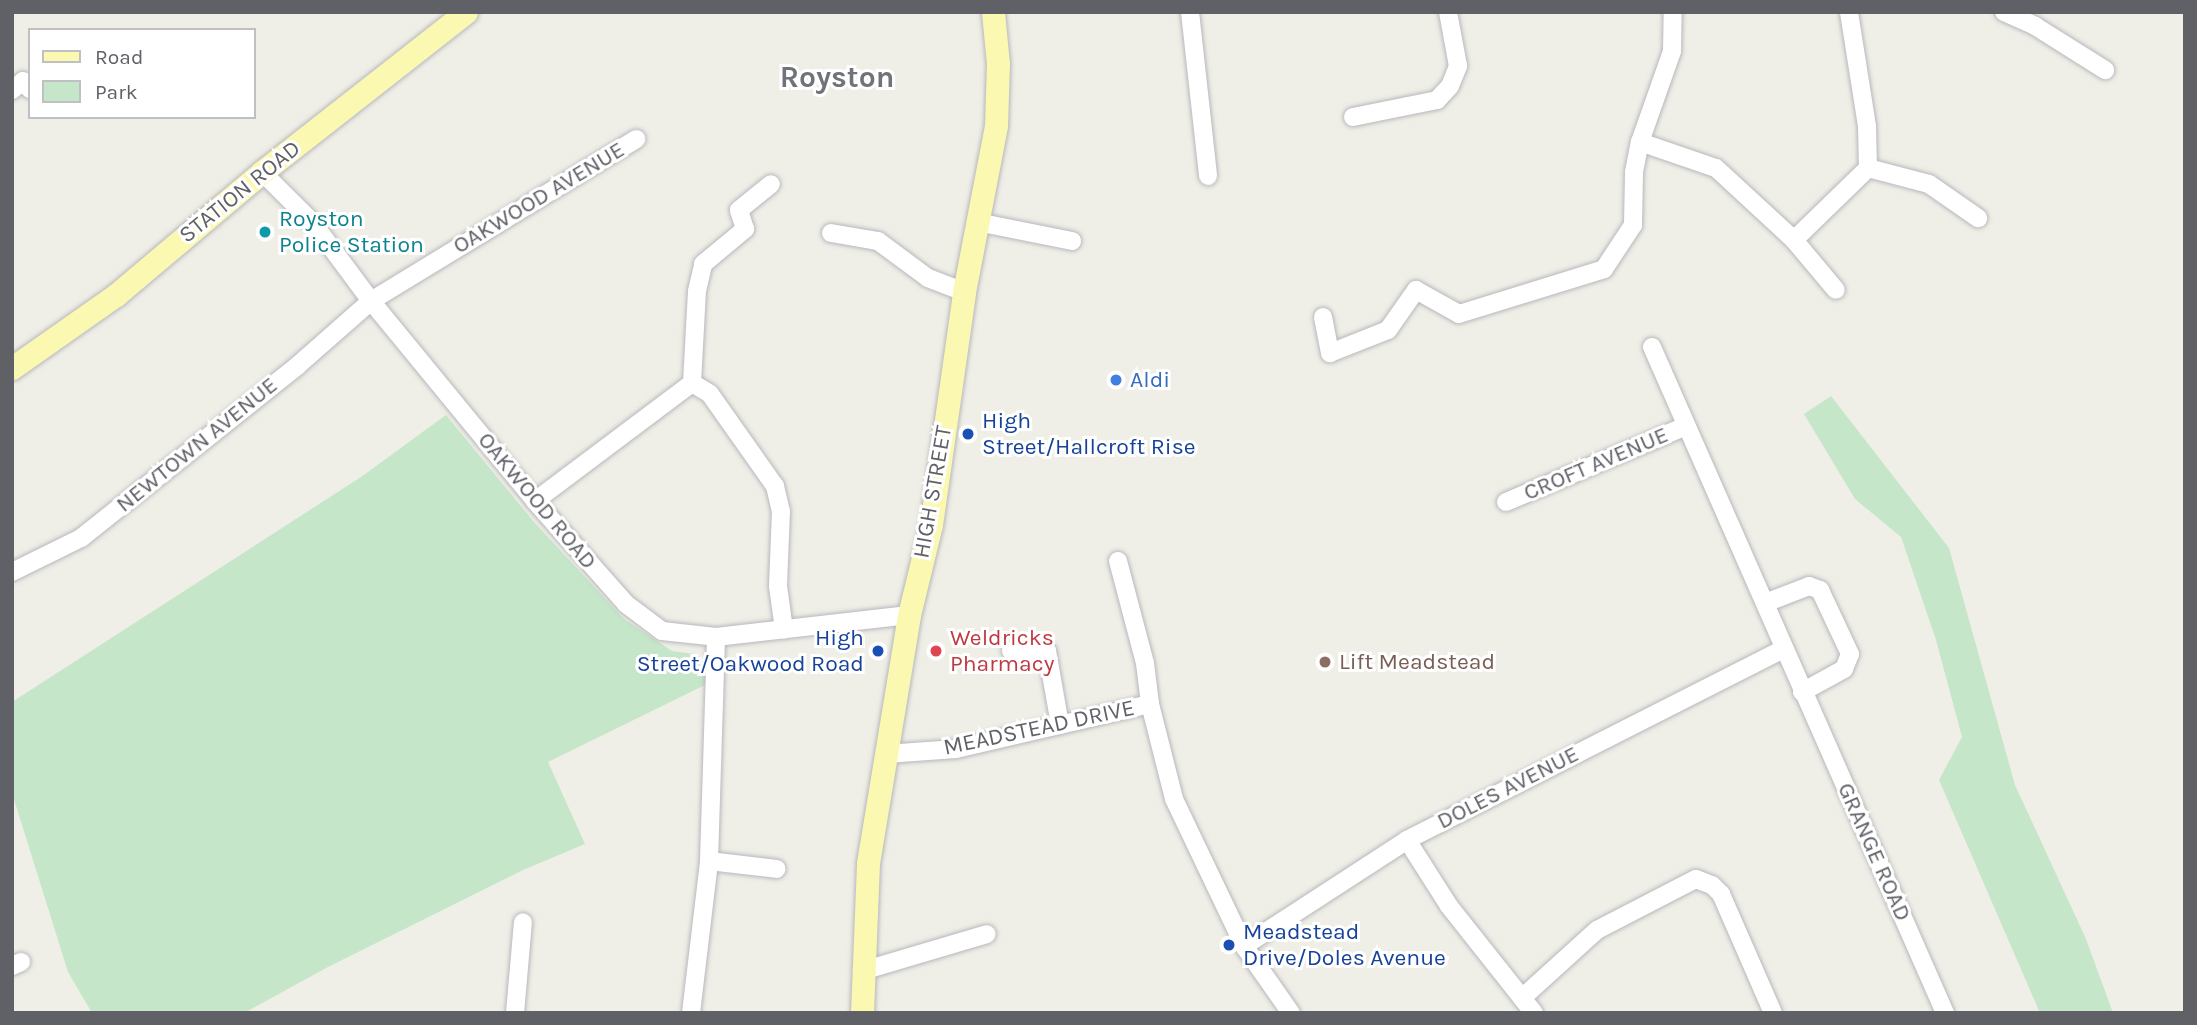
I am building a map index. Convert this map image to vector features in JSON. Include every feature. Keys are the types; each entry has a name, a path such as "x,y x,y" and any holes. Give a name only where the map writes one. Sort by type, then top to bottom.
{"main road":[{"name":"STATION ROAD","path":"12,368 117,295 262,172 467,12"},
{"name":"HIGH STREET","path":"862,1013 868,863 909,615 930,525 964,292 996,126 998,64 993,12"}],"street":[{"path":"1190,12 1208,176"},
{"path":"1353,117 1437,100 1450,86 1458,66 1448,12"},
{"path":"1324,317 1330,353 1388,330 1416,290 1460,314 1604,269 1633,225 1634,172 1640,142 1672,51 1673,12"},
{"path":"1794,240 1868,168 1867,126 1849,12"},
{"path":"2004,12 2035,26 2105,70"},
{"path":"12,90 23,81 28,87"},
{"name":"OAKWOOD AVENUE","path":"371,301 636,139"},
{"path":"1640,142 1716,167 1794,240 1836,290"},
{"path":"1868,168 1929,184 1978,218"},
{"name":"OAKWOOD ROAD","path":"262,172 313,223 371,301 535,501 626,604 662,631 716,637 909,615"},
{"path":"535,501 692,383 697,291 703,264 745,229 739,210 771,184"},
{"path":"977,222 1072,241"},
{"path":"831,233 878,241 928,278 964,292"},
{"name":"NEWTOWN AVENUE","path":"12,572 81,538 297,366 371,301"},
{"name":"GRANGE ROAD","path":"1652,347 1945,1013"},
{"path":"692,383 710,394 775,486 780,511 778,586 784,630"},
{"name":"CROFT AVENUE","path":"1506,502 1686,426"},
{"name":"MEADSTEAD DRIVE","path":"1118,561 1145,663 1150,704 1174,799 1244,946 1291,1013"},
{"path":"1765,603 1809,586 1820,590 1850,654 1844,669 1802,692"},
{"path":"691,1013 709,860 716,637"},
{"name":"DOLES AVENUE","path":"1244,946 1407,840 1783,649"},
{"path":"1011,652 1047,650 1060,725"},
{"name":"MEADSTEAD DRIVE","path":"886,754 956,749 1150,704"},
{"path":"1407,840 1448,906 1534,1013"},
{"path":"709,860 777,869"},
{"path":"1522,998 1597,930 1696,880 1712,885 1721,894 1773,1013"},
{"path":"515,1013 523,922"},
{"path":"862,971 987,934"}],"green space":[{"path":"1831,396 1949,548 2015,785 2086,939 2113,1013 2040,1013 1939,780 1962,737 1936,640 1901,537 1855,499 1804,414"},
{"path":"446,415 533,521 624,619 672,651 694,654 705,660 707,684 548,762 585,844 523,870 328,967 244,1013 92,1013 68,972 12,793 12,702 361,477"}],"place":[{"name":"Royston Police Station","path":"265,232"},
{"name":"Aldi","path":"1116,380"},
{"name":"High Street/Hallcroft Rise","path":"968,434"},
{"name":"High Street/Oakwood Road","path":"878,651"},
{"name":"Weldricks Pharmacy","path":"936,651"},
{"name":"Lift Meadstead","path":"1325,662"},
{"name":"Meadstead Drive/Doles Avenue","path":"1229,945"}],"district":[{"name":"Royston","path":"837,77"}]}
